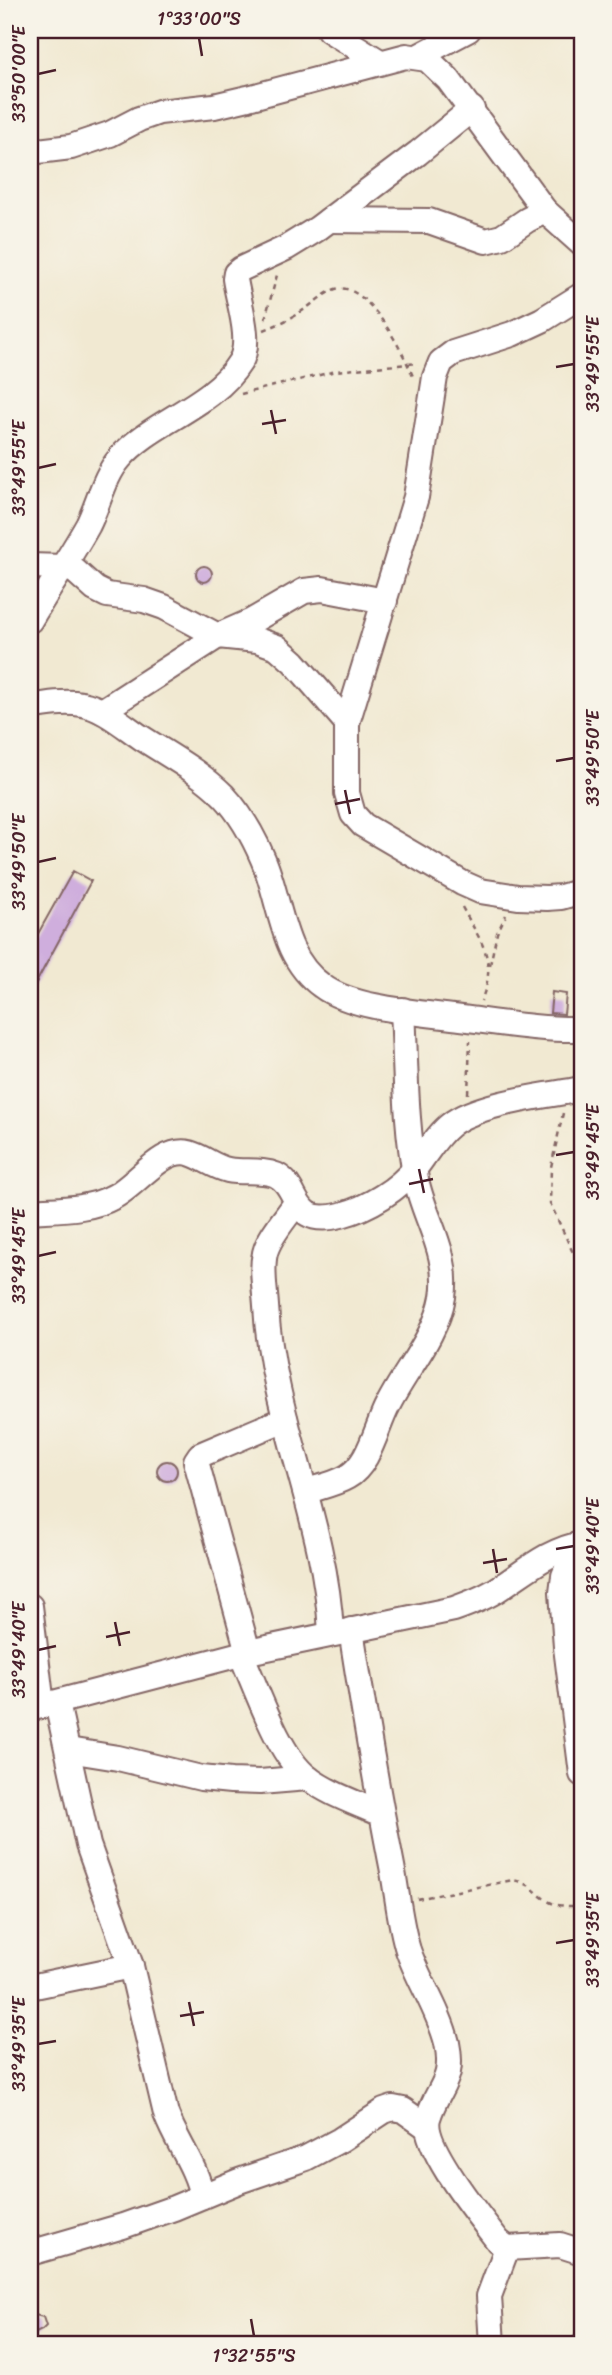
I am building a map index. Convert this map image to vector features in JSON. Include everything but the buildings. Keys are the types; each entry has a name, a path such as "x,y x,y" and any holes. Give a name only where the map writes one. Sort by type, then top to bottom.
{"street":[{"path":"329,30 380,62"},
{"path":"30,152 71,147 110,134 159,112 214,106 406,56 422,46 468,30"},
{"path":"422,46 472,109 545,211 582,244"},
{"path":"30,620 89,523 108,478 120,458 140,440 188,410 228,376 240,362 245,340 234,279 236,273 241,268 286,248 329,220 472,109"},
{"path":"329,220 429,221 486,241 502,237 545,211"},
{"path":"582,295 542,320 512,334 453,353 441,362 435,377 416,498 347,723 347,793 353,814 363,825 480,891 518,897 561,897 582,891"},
{"path":"30,566 63,567 75,571 95,589 107,595 144,600 164,607 218,636 257,640 277,647 347,723"},
{"path":"102,711 218,636 252,621 304,591 322,589 385,601"},
{"path":"30,707 62,702 84,704 102,711 191,769 225,797 249,831 264,860 282,927 293,953 322,987 345,998 404,1010 582,1030"},
{"path":"307,1491 348,1477 358,1468 390,1401 436,1319 443,1296 443,1268 439,1243 421,1198 414,1169 404,1010"},
{"path":"30,1212 89,1205 112,1199 132,1186 155,1164 175,1154 187,1153 226,1169 273,1174 283,1180 296,1203 308,1214 321,1217 338,1216 357,1210 400,1184 449,1126 466,1115 575,1090"},
{"path":"296,1203 266,1250 264,1267 267,1331 272,1366 285,1419 307,1491 328,1589 341,1631 408,1950 439,2017 450,2062 449,2074 427,2127 433,2146 445,2167 498,2241 508,2248 560,2245 582,2252"},
{"path":"285,1419 200,1455 196,1461 244,1653 278,1738 297,1769 308,1778 323,1788 381,1814"},
{"path":"43,1706 244,1653 341,1631 432,1615 475,1602 529,1567 580,1545"},
{"path":"580,1545 564,1576 562,1592 582,1774"},
{"path":"30,1606 43,1706 68,1750 88,1845 131,1966 166,2114 175,2137 192,2163 202,2196"},
{"path":"68,1750 231,1781 260,1782 308,1778"},
{"path":"30,1987 131,1966"},
{"path":"30,2253 123,2226 306,2158 393,2108 403,2110 427,2127"},
{"path":"492,2345 489,2296 508,2248"}],"path":[{"path":"286,248 260,332 284,322 334,289 350,289 359,294 377,314 408,364 416,385"},
{"path":"231,396 336,371 441,362"},
{"path":"466,1115 473,1019 489,979 497,933 518,897"},
{"path":"461,905 490,965"},
{"path":"575,1090 551,1167 550,1203 582,1272"},
{"path":"399,1902 513,1880 529,1884 549,1902 563,1906 582,1906"},
{"path":"554,2345 573,2338 582,2330"}]}
